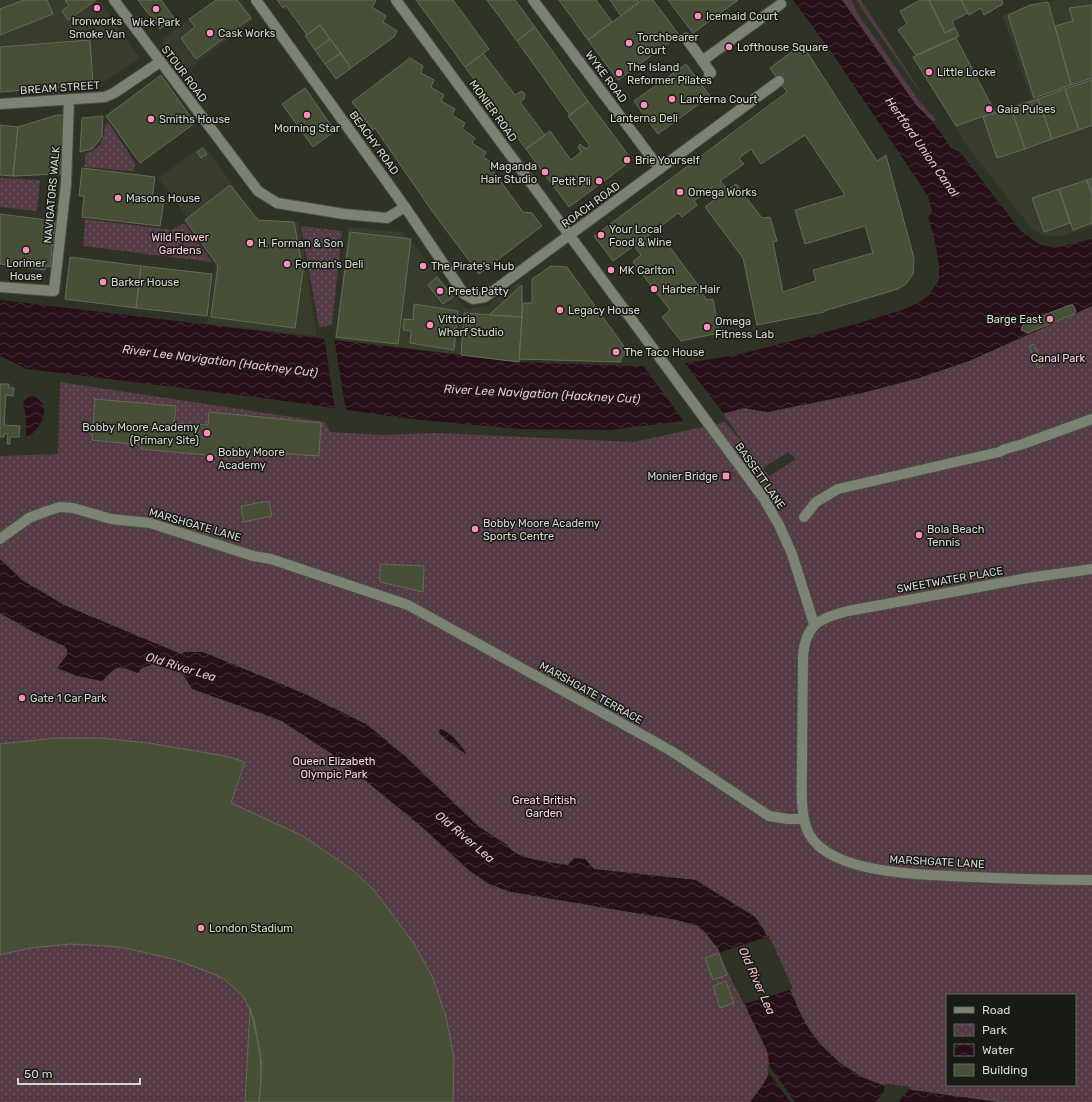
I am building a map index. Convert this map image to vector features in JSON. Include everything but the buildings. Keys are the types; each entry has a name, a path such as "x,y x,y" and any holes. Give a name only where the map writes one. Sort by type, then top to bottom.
{"street":[{"name":"STOUR ROAD","path":"114,0 258,191 273,202 306,209 387,218 397,214 405,207"},
{"name":"BEACHY ROAD","path":"256,0 405,207 464,294 473,299"},
{"name":"MONIER ROAD","path":"396,0 569,236"},
{"name":"WYKE ROAD","path":"533,0 660,169"},
{"path":"702,61 781,4"},
{"path":"686,38 711,73 709,74"},
{"name":"BREAM STREET","path":"0,104 105,97 114,93 160,62"},
{"name":"ROACH ROAD","path":"473,299 485,297 779,81"},
{"name":"NAVIGATORS WALK","path":"0,287 54,291 66,184 69,100"},
{"name":"BASSETT LANE","path":"569,236 764,499 779,525 792,554 814,624"},
{"path":"804,517 816,502 826,494 999,452 1005,448 1023,444 1092,419"},
{"name":"MARSHGATE LANE","path":"0,540 30,518 47,511 60,508 73,508 111,519 150,523 363,589"},
{"name":"SWEETWATER PLACE","path":"814,624 827,616 848,611 1028,578 1092,569"},
{"name":"MARSHGATE TERRACE","path":"363,589 408,605 650,739 673,752 769,816 788,819 804,819"},
{"path":"804,819 802,786 803,655 806,639 814,624"},
{"name":"MARSHGATE LANE","path":"804,819 808,834 820,848 846,862 878,870 946,876 1092,880"}],"shaded area":[{"path":"0,0 99,0 140,58 107,80 93,85 0,92"},
{"name":"Cask Works","path":"216,0 242,0 254,20 185,72 161,40"},
{"path":"1062,0 1092,0 1092,227 1058,237 1043,235 1031,228 964,142 955,126 1031,99 1003,16 1030,5"},
{"name":"H. Forman & Son","path":"204,145 258,220 299,222 317,336 207,324 216,263 185,220 187,218 158,178"},
{"path":"348,227 403,232 466,309 487,306 520,281 522,285 523,303 519,362 335,339"}],"green space":[{"path":"842,0 851,0 858,14 920,102 936,120 933,122 916,105"},
{"path":"857,0 861,0 926,100 863,11"},
{"path":"108,122 135,163 134,171 84,167 86,153 91,152 101,143 105,125"},
{"path":"0,178 40,180 37,211 0,207"},
{"name":"Wild Flower Gardens","path":"85,219 172,230 184,223 212,262 83,246"},
{"path":"301,226 342,231 332,325 319,327"},
{"name":"Queen Elizabeth Olympic Park","path":"1092,306 1092,1102 0,1102 0,456 58,454 60,382 325,422 330,432 383,435 436,433 634,442 725,422 746,446 723,414 744,408 767,412 862,393 919,378 969,361","holes":["788,452 796,459 769,476 763,468"]}],"water":[{"path":"793,0 842,0 916,105 933,122 951,148 960,152 1021,231 1039,244 1055,248 1092,239 1092,306 969,361 919,378 862,393 767,412 744,408 706,418 610,430 519,429 411,419 256,397 27,369 0,356 0,300 519,362 663,367 736,355 792,341 902,310 920,302 929,295 939,280 939,264 934,236 928,218 932,212 928,196 832,53"},
{"path":"33,396 43,405 43,417 36,429 26,437 26,417 23,402 28,397"},
{"name":"Old River Lea","path":"0,559 22,580 64,605 181,654 185,652 203,652 305,694 366,724 405,756 479,827 518,854 534,860 567,865 575,858 585,859 594,869 696,880 755,917 764,930 802,1017 821,1045 840,1063 862,1077 885,1086 997,1102 750,1102 764,1084 768,1073 769,1060 767,1051 718,949 705,932 697,926 677,920 511,892 489,884 471,872 422,827 338,758 282,721 192,689 182,673 153,664 142,668 138,673 125,668 115,669 102,681 77,676 57,668 67,655 67,650 64,646 37,634 0,613"},
{"path":"440,729 452,736 467,755 440,735"}],"pier":[{"path":"324,336 334,337 346,412 335,410"},
{"path":"684,362 725,415 685,423 642,364 663,365"},
{"path":"769,936 793,989 744,1004 718,953"},
{"path":"769,1065 795,1102 790,1102 767,1070"},
{"path":"885,1084 911,1087 898,1102 875,1102 884,1092"}],"tunnel":[{"path":"779,81 804,63"}],"place":[{"name":"Ironworks Smoke Van","path":"97,8"},
{"name":"Wick Park","path":"156,9"},
{"name":"Icemaid Court","path":"698,16"},
{"name":"Cask Works","path":"210,33"},
{"name":"Torchbearer Court","path":"629,43"},
{"name":"Lofthouse Square","path":"729,47"},
{"name":"Little Locke","path":"929,72"},
{"name":"The Island Reformer Pilates","path":"619,73"},
{"name":"Lanterna Court","path":"672,99"},
{"name":"Lanterna Deli","path":"644,105"},
{"name":"Gaia Pulses","path":"989,109"},
{"name":"Morning Star","path":"307,115"},
{"name":"Smiths House","path":"151,119"},
{"name":"Brie Yourself","path":"627,160"},
{"name":"Maganda Hair Studio","path":"545,172"},
{"name":"Petit Pli","path":"599,181"},
{"name":"Omega Works","path":"680,192"},
{"name":"Masons House","path":"118,198"},
{"name":"Your Local Food & Wine","path":"601,235"},
{"name":"H. Forman & Son","path":"250,243"},
{"name":"Lorimer House","path":"26,250"},
{"name":"Forman's Deli","path":"287,264"},
{"name":"The Pirate's Hub","path":"423,266"},
{"name":"MK Carlton","path":"611,270"},
{"name":"Barker House","path":"103,282"},
{"name":"Harber Hair","path":"654,289"},
{"name":"Preeti Patty","path":"440,291"},
{"name":"Legacy House","path":"560,310"},
{"name":"Barge East","path":"1050,319"},
{"name":"Vittoria Wharf Studio","path":"430,325"},
{"name":"Omega Fitness Lab","path":"707,327"},
{"name":"The Taco House","path":"616,352"},
{"name":"Bobby Moore Academy (Primary Site)","path":"207,433"},
{"name":"Bobby Moore Academy","path":"210,458"},
{"name":"Monier Bridge","path":"726,476"},
{"name":"Bobby Moore Academy Sports Centre","path":"475,529"},
{"name":"Bola Beach Tennis","path":"919,535"},
{"name":"Gate 1 Car Park","path":"22,698"},
{"name":"London Stadium","path":"201,928"}],"water label":[{"name":"Hertford Union Canal","path":"922,147"},
{"name":"River Lee Navigation (Hackney Cut)","path":"220,361"},
{"name":"River Lee Navigation (Hackney Cut)","path":"542,394"}],"park label":[{"name":"Canal Park","path":"1058,358"},
{"name":"Great British Garden","path":"544,806"}]}
